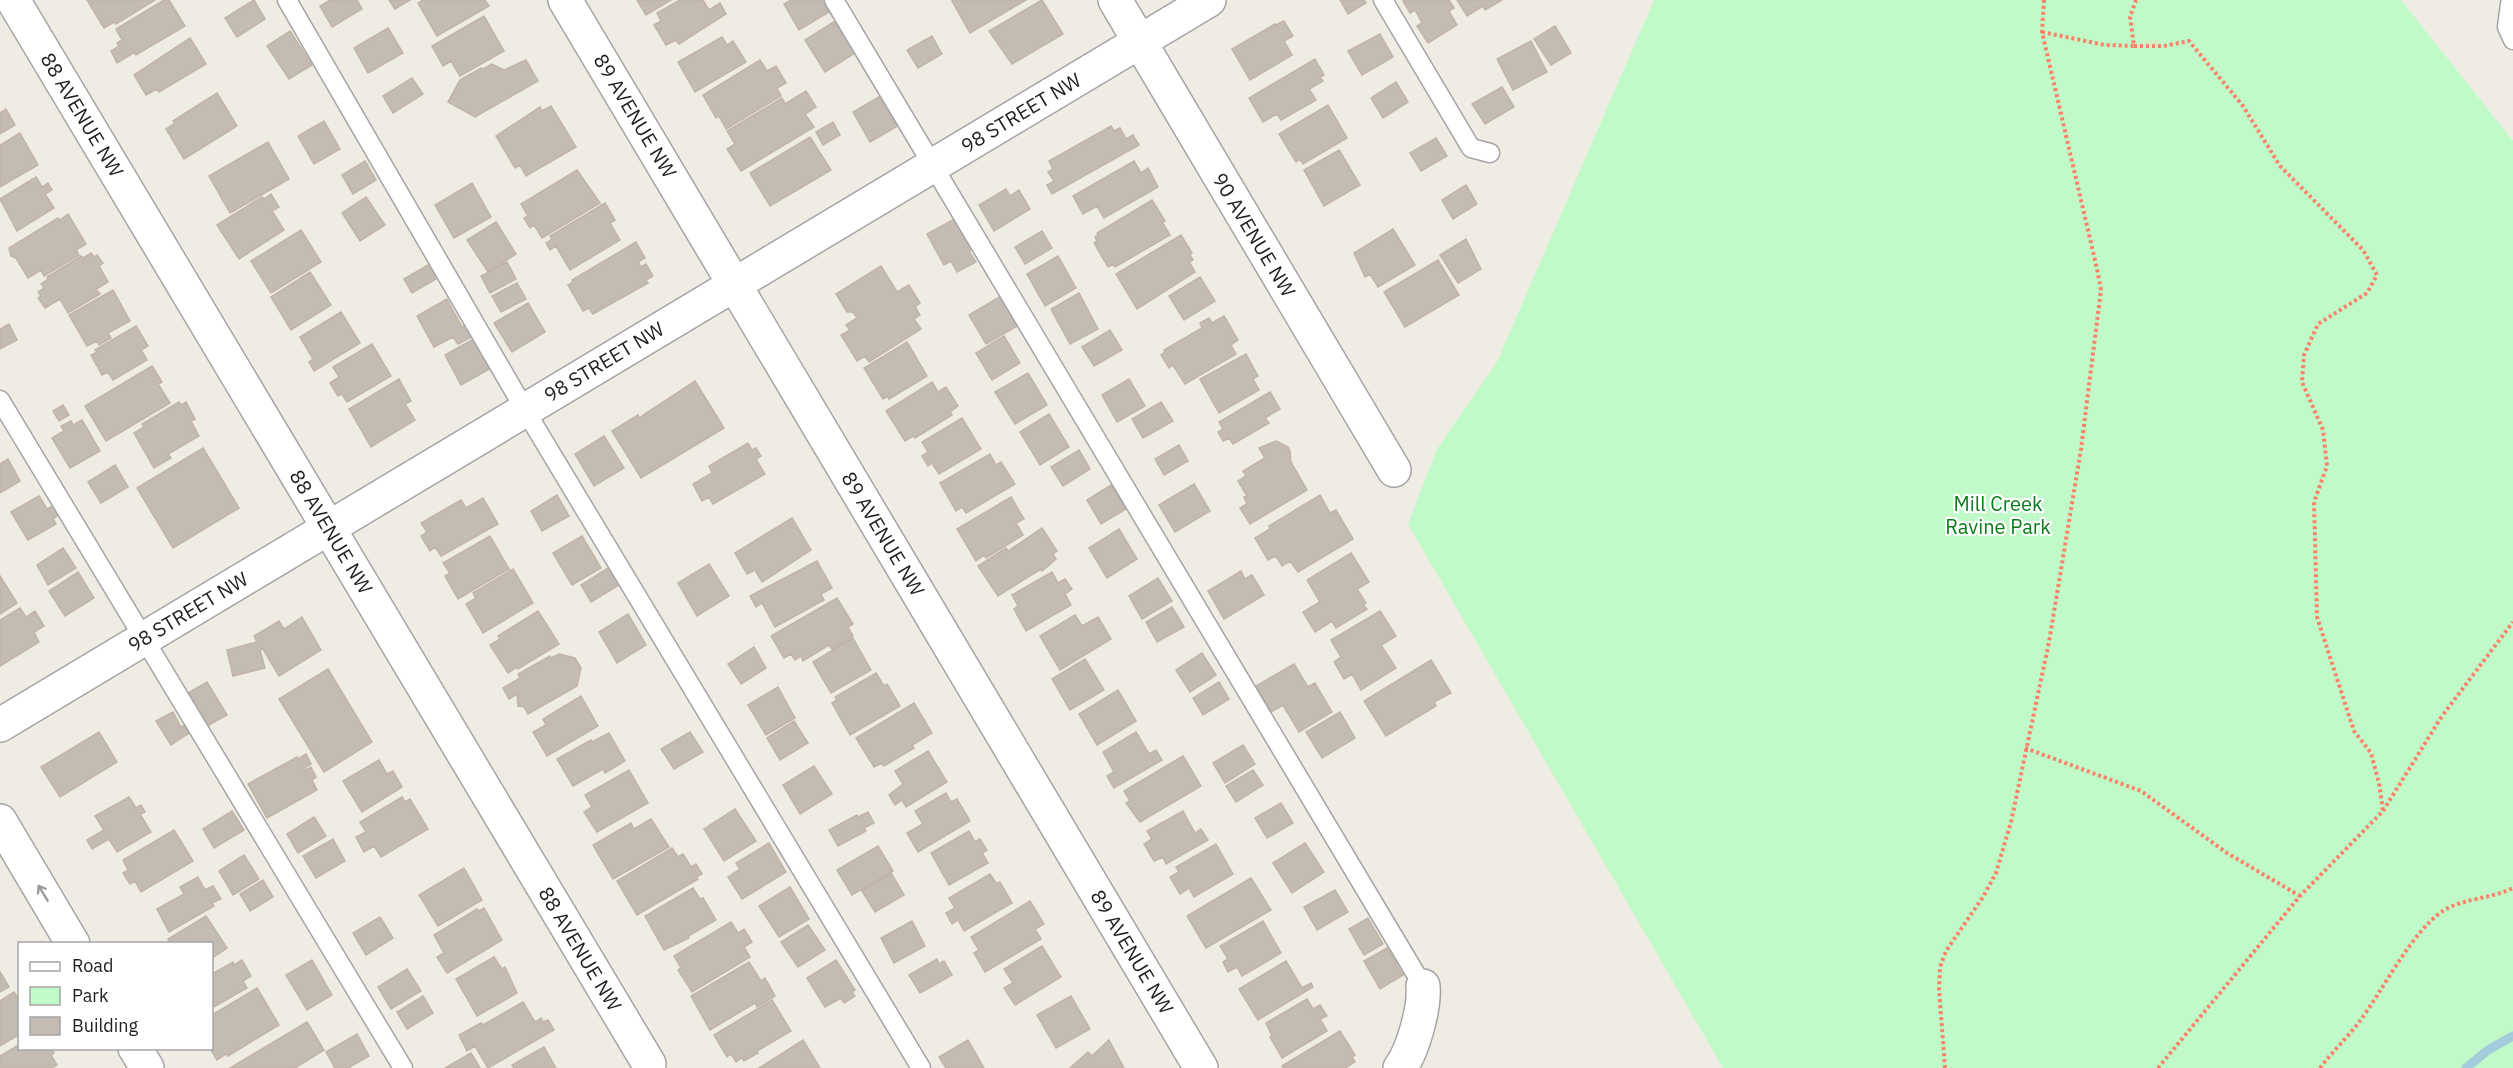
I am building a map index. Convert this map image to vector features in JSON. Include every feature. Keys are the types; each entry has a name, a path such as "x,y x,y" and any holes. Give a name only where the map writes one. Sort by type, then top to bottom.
{"street":[{"name":"88 AVENUE NW","path":"13,0 649,1064"},
{"name":"89 AVENUE NW","path":"565,0 1201,1068"},
{"name":"90 AVENUE NW","path":"1115,0 1394,470"},
{"name":"98 STREET NW","path":"0,725 1209,0"},
{"path":"0,821 72,942"},
{"path":"1400,1068 1409,1051 1424,997 1423,986"},
{"path":"136,1050 147,1068"}],"lane":[{"path":"287,0 525,410 921,1068"},
{"path":"834,0 1423,986"},
{"path":"1383,0 1471,148 1490,153"},
{"path":"2510,4 2507,27 2513,40"},
{"path":"0,400 403,1068"}],"path":[{"path":"1945,1068 1939,989 1940,967 1946,951 1983,897 1996,873 2011,822 2049,642 2079,460 2101,290 2042,32 2044,0"},
{"path":"2134,46 2130,17 2136,0"},
{"path":"2042,32 2105,45 2164,46 2189,40 2242,106 2280,166 2363,250 2377,275 2367,293 2318,324 2304,355 2302,382 2323,430 2327,466 2314,502 2317,617 2354,731 2371,753 2383,811"},
{"path":"2158,1068 2300,896 2383,811 2442,716 2513,622"},
{"path":"2025,748 2141,791 2227,853 2300,896"},
{"path":"2320,1068 2360,1021 2394,969 2430,922 2449,908 2489,898 2513,888"}],"green space":[{"name":"Mill Creek Ravine Park","path":"1654,0 2401,0 2513,141 2513,1068 1723,1068 1408,524 1437,449 1497,362"}],"building":[{"path":"87,0 155,0 116,24 114,22 104,28"},
{"path":"164,0 169,0 185,26 136,55 135,52 117,63 111,51 119,46 117,43 122,40 116,29"},
{"path":"254,0 265,19 237,37 225,18"},
{"path":"330,0 357,0 362,9 332,27 320,6"},
{"path":"389,0 410,0 395,9"},
{"path":"423,0 485,0 489,6 437,36 418,3"},
{"path":"637,0 671,0 646,15"},
{"path":"680,0 703,0 709,10 720,3 726,14 679,44 676,40 666,45 654,25 661,21 657,13"},
{"path":"791,0 822,0 829,12 799,30 784,4"},
{"path":"1026,0 970,33 952,1"},
{"path":"1042,0 1063,34 1012,64 989,31"},
{"path":"1340,0 1364,0 1366,3 1348,14"},
{"path":"1449,0 1454,8 1449,11 1457,25 1428,43 1417,26 1422,23 1415,10 1410,13 1403,1"},
{"path":"1457,0 1502,0 1485,10 1483,6 1467,16"},
{"path":"484,16 504,51 460,76 451,61 443,66 432,46"},
{"path":"835,21 855,53 825,72 805,40"},
{"path":"1284,21 1293,36 1284,41 1292,55 1250,80 1232,49"},
{"path":"1555,26 1571,53 1551,65 1534,39"},
{"path":"388,28 403,53 368,73 354,48"},
{"path":"290,31 312,65 289,79 267,46"},
{"path":"1380,34 1393,57 1362,75 1348,51"},
{"path":"932,36 942,54 918,68 907,50"},
{"path":"722,37 727,45 733,41 746,62 695,92 678,62"},
{"path":"190,38 206,64 159,92 157,89 146,95 134,75"},
{"path":"1531,41 1547,72 1513,90 1497,59"},
{"path":"1315,59 1324,75 1320,77 1323,81 1309,89 1316,100 1281,120 1277,114 1263,122 1249,98"},
{"path":"526,60 538,81 475,117 448,102 460,80 481,68 492,64 504,70"},
{"path":"760,60 767,71 776,66 786,83 777,88 781,96 726,129 719,116 716,118 703,95"},
{"path":"412,78 423,94 393,113 383,96"},
{"path":"1396,82 1408,102 1383,118 1371,98"},
{"path":"1502,87 1514,107 1485,124 1472,104"},
{"path":"806,91 816,107 805,114 814,127 741,171 727,149 735,144 727,131 782,98 785,104"},
{"path":"217,93 237,126 184,159 166,129 175,123 173,121"},
{"path":"884,94 901,124 870,142 853,112"},
{"path":"1328,105 1347,138 1303,164 1300,159 1296,162 1279,134"},
{"path":"551,106 576,147 526,176 520,165 515,168 496,136 540,107 542,111"},
{"path":"6,109 15,125 0,134 0,113"},
{"path":"324,121 340,149 314,164 298,136"},
{"path":"833,122 840,135 823,145 816,132"},
{"path":"1111,126 1114,131 1120,128 1126,139 1133,135 1139,145 1052,194 1047,185 1054,181 1048,172 1053,169 1049,161"},
{"path":"20,133 38,165 0,187 0,145"},
{"path":"810,137 831,170 770,206 750,173"},
{"path":"1436,138 1447,156 1421,171 1410,153"},
{"path":"268,142 289,179 230,213 209,176"},
{"path":"1339,150 1360,185 1324,206 1304,170"},
{"path":"365,161 376,180 353,194 342,175"},
{"path":"1134,161 1141,173 1148,168 1158,187 1104,218 1097,206 1083,214 1073,196"},
{"path":"577,170 600,203 542,238 534,225 530,228 524,218 528,216 521,204"},
{"path":"36,177 42,187 48,183 52,190 45,194 54,208 17,231 0,199"},
{"path":"472,183 491,217 454,238 435,205"},
{"path":"1466,185 1477,204 1453,219 1442,200"},
{"path":"1006,189 1010,196 1019,190 1030,209 994,231 979,205"},
{"path":"271,194 279,207 272,211 284,230 239,259 217,225 262,197 264,199"},
{"path":"366,197 385,225 360,241 342,213"},
{"path":"1152,200 1165,221 1162,222 1170,235 1115,267 1113,264 1108,267 1094,243 1097,241 1095,237 1097,233"},
{"path":"605,203 615,220 610,223 620,240 570,270 556,246 550,250 546,243 552,239 550,236"},
{"path":"68,214 86,244 76,250 79,255 44,276 41,270 28,278 16,258 11,256 9,248"},
{"path":"958,217 975,248 969,251 976,262 957,272 951,261 944,265 927,234"},
{"path":"496,222 516,254 488,272 467,240"},
{"path":"1393,229 1415,265 1378,287 1370,274 1365,277 1354,253"},
{"path":"301,230 321,262 271,293 251,261"},
{"path":"1042,231 1052,248 1025,264 1015,247"},
{"path":"1181,235 1192,253 1190,255 1193,260 1189,262 1195,272 1137,309 1116,274"},
{"path":"1466,239 1481,269 1458,283 1440,255"},
{"path":"636,242 645,258 638,262 641,267 646,264 653,276 646,280 648,283 593,314 589,308 583,311 568,285 573,282 572,280"},
{"path":"91,253 94,257 97,255 103,263 99,266 108,282 96,289 100,294 68,313 60,299 45,308 38,298 41,296 38,292 44,288 41,284 48,279 47,277 81,256 83,258"},
{"path":"1058,256 1076,288 1045,306 1027,274"},
{"path":"1438,260 1459,295 1405,327 1384,292"},
{"path":"507,262 516,279 490,293 481,276"},
{"path":"428,265 436,279 412,293 404,279"},
{"path":"881,266 897,292 909,285 920,303 915,307 920,315 914,319 921,329 869,362 865,356 857,361 841,335 850,330 846,325 857,318 853,312 847,312 836,294"},
{"path":"310,272 331,305 291,330 271,297"},
{"path":"1200,277 1215,301 1184,320 1169,296"},
{"path":"517,283 526,299 501,312 492,296"},
{"path":"113,290 130,321 108,333 111,338 99,345 97,341 87,346 69,315"},
{"path":"1079,293 1098,329 1070,344 1051,309"},
{"path":"1001,296 1019,325 986,344 969,315"},
{"path":"447,299 462,327 468,324 475,335 458,344 453,337 434,347 417,316"},
{"path":"528,303 545,332 512,352 494,323"},
{"path":"341,312 360,343 314,371 309,362 313,359 300,337"},
{"path":"1224,316 1238,340 1231,345 1236,354 1185,384 1173,365 1169,368 1161,355 1165,352 1164,350 1202,328 1200,323 1209,318 1212,323"},
{"path":"9,324 17,340 0,349 0,329"},
{"path":"136,326 148,346 141,350 147,360 113,380 108,372 102,375 91,355 97,352 95,350"},
{"path":"1110,330 1122,350 1094,366 1082,347"},
{"path":"1004,336 1020,363 992,380 976,353"},
{"path":"477,337 493,367 461,385 445,355"},
{"path":"907,342 927,376 889,399 888,396 883,399 864,368"},
{"path":"372,344 391,376 347,402 342,394 338,396 330,383 339,377 333,367"},
{"path":"1246,354 1258,376 1253,379 1259,390 1219,413 1200,379"},
{"path":"152,366 162,382 158,384 170,403 106,441 85,406"},
{"path":"1028,373 1047,405 1015,424 995,392"},
{"path":"399,379 411,401 405,404 415,420 371,447 349,409"},
{"path":"1129,379 1145,406 1117,422 1102,395"},
{"path":"695,381 724,428 641,478 612,431 638,415 639,418"},
{"path":"932,382 938,392 946,387 958,406 950,412 952,415 915,438 913,436 905,441 886,411"},
{"path":"1270,392 1280,409 1265,418 1269,423 1233,444 1229,438 1223,441 1218,432 1223,429 1219,422"},
{"path":"179,402 181,405 186,402 195,419 191,421 199,436 168,454 171,458 154,468 134,433 144,427 142,424"},
{"path":"1161,402 1173,421 1143,438 1132,419"},
{"path":"63,405 69,415 59,421 53,411"},
{"path":"1049,414 1069,447 1040,465 1020,432"},
{"path":"962,418 981,449 939,474 932,463 928,466 922,456 928,452 922,442"},
{"path":"82,420 100,451 70,468 52,438 64,431 61,426 71,421 73,425"},
{"path":"604,436 624,468 594,486 575,454"},
{"path":"1276,441 1288,447 1291,462 1307,490 1250,524 1240,508 1247,504 1244,497 1247,496 1238,481 1246,476 1243,471 1265,458 1259,448"},
{"path":"748,443 752,450 756,448 761,456 756,459 765,474 713,504 709,497 702,501 693,484 712,473 709,466"},
{"path":"1179,445 1188,461 1164,475 1155,459"},
{"path":"203,448 239,508 173,548 137,488"},
{"path":"1079,450 1090,469 1063,486 1051,467"},
{"path":"990,454 996,465 1001,462 1015,484 966,513 962,507 956,511 940,483"},
{"path":"8,459 20,481 0,493 0,464"},
{"path":"115,465 128,487 101,503 88,482"},
{"path":"1194,484 1210,511 1175,532 1159,505"},
{"path":"1111,485 1126,509 1101,524 1087,500"},
{"path":"557,495 569,516 542,531 531,511"},
{"path":"1320,495 1330,513 1336,510 1353,539 1298,572 1290,561 1282,566 1276,556 1268,560 1255,538 1270,529 1269,526"},
{"path":"39,496 47,509 55,505 60,514 53,519 56,524 28,540 11,512"},
{"path":"1011,497 1024,519 1016,523 1023,535 986,558 984,555 976,561 957,529"},
{"path":"483,498 498,524 441,556 435,547 430,551 421,536 427,532 421,523 461,500 466,508"},
{"path":"792,518 811,550 762,582 755,570 747,574 735,553"},
{"path":"1042,528 1057,551 1053,554 1056,559 1042,571 1041,569 998,596 978,566 1006,548 1008,551"},
{"path":"1119,529 1137,559 1107,578 1089,548"},
{"path":"490,536 509,569 458,599 445,576 450,573 443,563"},
{"path":"582,536 601,568 572,585 553,553"},
{"path":"63,548 76,568 48,585 37,565"},
{"path":"1351,553 1369,582 1357,589 1367,609 1336,628 1332,621 1315,632 1303,612 1320,602 1307,580"},
{"path":"817,561 832,588 821,594 824,600 775,627 762,603 756,607 750,596"},
{"path":"709,564 729,596 697,616 678,583"},
{"path":"608,568 619,585 591,602 581,585"},
{"path":"513,569 533,603 483,633 466,604 476,598 473,593"},
{"path":"1241,571 1245,579 1252,575 1264,595 1224,619 1208,591"},
{"path":"78,572 94,598 65,616 49,591"},
{"path":"1052,572 1058,583 1065,579 1072,589 1065,594 1071,605 1026,631 1014,609 1018,606 1012,595"},
{"path":"0,576 17,603 0,614"},
{"path":"1158,578 1172,601 1142,619 1129,596"},
{"path":"837,598 853,624 848,627 853,636 832,649 829,645 803,661 801,656 795,660 791,654 784,658 771,636"},
{"path":"1172,607 1184,627 1157,642 1146,622"},
{"path":"20,608 26,617 35,611 44,626 34,632 39,642 0,666 0,620"},
{"path":"538,611 559,644 508,673 490,645 500,639 498,636"},
{"path":"1380,611 1396,636 1381,645 1396,668 1361,690 1352,674 1344,679 1334,662 1341,657 1331,640"},
{"path":"628,614 646,645 617,663 599,632"},
{"path":"1075,615 1082,626 1098,617 1111,639 1060,670 1040,636"},
{"path":"302,617 321,650 279,676 263,649 260,650 265,668 233,676 227,650 257,642 254,636 279,621 284,629"},
{"path":"853,638 871,670 831,693 813,662"},
{"path":"754,647 766,668 741,684 728,664"},
{"path":"1202,653 1216,675 1190,692 1176,670"},
{"path":"559,654 575,658 581,668 577,686 528,714 524,707 518,706 517,694 509,699 503,688 520,678 518,674 550,656 551,658"},
{"path":"1085,659 1104,690 1070,710 1052,679"},
{"path":"1431,660 1451,693 1434,702 1436,706 1386,736 1364,701"},
{"path":"1294,664 1308,687 1315,683 1332,712 1299,732 1283,705 1271,712 1256,686"},
{"path":"328,669 372,742 324,772 279,699"},
{"path":"876,673 884,686 887,684 900,706 850,735 832,703 837,700 835,697"},
{"path":"207,682 227,715 207,726 188,693"},
{"path":"1219,682 1229,699 1203,715 1193,698"},
{"path":"778,687 795,718 766,735 748,705"},
{"path":"1118,690 1136,721 1097,745 1079,714"},
{"path":"581,696 598,726 547,756 533,732 546,725 543,719"},
{"path":"914,703 932,733 912,745 914,748 884,766 882,763 874,767 856,738"},
{"path":"173,712 181,727 184,725 189,733 171,745 156,721"},
{"path":"1340,712 1355,738 1322,758 1306,732"},
{"path":"794,721 808,743 780,760 767,738"},
{"path":"99,732 117,762 60,797 41,767"},
{"path":"690,732 703,752 674,769 661,749"},
{"path":"1136,732 1149,754 1156,750 1162,760 1114,788 1107,776 1114,772 1103,752"},
{"path":"609,733 625,761 605,773 603,769 573,786 557,759"},
{"path":"1243,745 1255,764 1225,783 1213,763"},
{"path":"928,751 947,782 906,807 902,800 895,805 889,795 903,784 895,771"},
{"path":"306,754 311,764 304,768 306,770 311,767 316,777 312,780 317,790 267,818 248,784"},
{"path":"1183,756 1201,786 1140,822 1126,803 1130,801 1124,791"},
{"path":"379,760 387,774 393,771 402,787 362,812 343,781"},
{"path":"814,766 832,794 800,814 783,785"},
{"path":"629,770 648,803 597,832 584,812 592,807 585,795"},
{"path":"1253,770 1263,785 1236,802 1226,786"},
{"path":"946,793 951,802 957,799 970,821 918,852 907,833 923,824 915,811"},
{"path":"129,797 136,808 141,805 145,812 140,814 151,832 117,852 109,839 92,849 87,840 104,830 95,816"},
{"path":"402,797 405,802 410,799 428,829 381,857 374,846 364,852 356,837 366,832 360,822"},
{"path":"1281,803 1293,823 1267,838 1255,818"},
{"path":"735,809 756,841 724,861 704,829"},
{"path":"232,811 244,830 214,848 203,829"},
{"path":"1183,811 1195,833 1201,829 1208,840 1166,864 1163,857 1154,861 1144,844 1152,839 1147,831"},
{"path":"868,812 874,823 864,828 866,831 838,846 829,830 857,815 858,817"},
{"path":"314,817 326,836 298,853 287,834"},
{"path":"651,819 669,847 613,879 593,845 631,823 634,829"},
{"path":"174,830 193,861 141,892 135,881 130,884 123,873 128,870 123,860"},
{"path":"969,831 975,842 980,839 987,850 982,853 988,863 949,885 931,853"},
{"path":"333,839 345,861 316,878 303,856"},
{"path":"769,843 786,872 742,899 728,877 740,869 736,863"},
{"path":"1305,843 1324,872 1292,893 1273,863"},
{"path":"1216,844 1233,874 1194,897 1189,888 1180,894 1170,877 1179,872 1176,867"},
{"path":"878,846 893,871 852,895 837,870"},
{"path":"672,848 678,857 683,854 691,867 696,864 702,874 696,877 698,879 637,915 617,881"},
{"path":"244,855 259,879 233,895 219,871"},
{"path":"464,868 482,900 438,926 419,895"},
{"path":"891,873 904,895 875,912 862,891"},
{"path":"990,874 996,883 1000,882 1012,903 964,931 958,920 952,924 946,913 955,908 949,898"},
{"path":"198,877 205,890 213,886 221,899 212,903 214,906 169,932 157,909 184,894 180,887"},
{"path":"1251,878 1271,910 1206,948 1187,916"},
{"path":"263,880 273,897 250,911 240,894"},
{"path":"790,887 809,919 779,937 759,906"},
{"path":"693,888 700,899 703,898 716,920 688,936 689,938 664,950 645,916"},
{"path":"1335,890 1348,912 1317,930 1304,907"},
{"path":"1030,901 1044,924 1035,929 1041,939 985,972 974,953 979,950 971,937"},
{"path":"484,908 502,940 447,973 437,957 444,953 434,935 477,909 479,911"},
{"path":"206,916 227,948 213,957 213,942 169,942 168,939"},
{"path":"380,917 393,938 366,955 353,933"},
{"path":"1368,918 1383,944 1364,955 1349,929"},
{"path":"912,921 925,946 894,963 881,938"},
{"path":"1263,921 1281,953 1242,976 1237,967 1228,972 1223,962 1228,959 1220,946"},
{"path":"731,922 738,933 744,929 752,942 744,947 750,957 692,992 678,970 681,968 674,956"},
{"path":"808,925 825,950 798,967 781,942"},
{"path":"1042,946 1061,977 1015,1005 1004,988 1013,983 1004,969"},
{"path":"1387,948 1403,975 1380,989 1364,961"},
{"path":"494,957 502,969 505,967 517,993 477,1016 456,979"},
{"path":"937,959 939,964 944,961 952,975 920,993 909,975"},
{"path":"242,960 251,976 243,981 247,988 213,1007 213,973 233,962 234,965"},
{"path":"312,960 332,995 307,1010 286,975"},
{"path":"836,960 855,990 852,992 855,996 844,1003 841,998 825,1007 807,978"},
{"path":"1286,961 1302,988 1311,983 1313,987 1258,1020 1239,989"},
{"path":"749,962 761,981 765,978 775,996 757,1007 755,1003 710,1030 691,996"},
{"path":"407,969 421,991 391,1009 378,987"},
{"path":"0,972 9,987 0,992"},
{"path":"257,988 279,1025 228,1056 226,1054 217,1060 211,1050 213,1050 213,1014"},
{"path":"14,992 18,999 18,1035 0,1046 0,1001"},
{"path":"423,996 433,1013 407,1029 397,1012"},
{"path":"1071,996 1090,1029 1056,1048 1037,1015"},
{"path":"1307,999 1313,1009 1320,1005 1327,1016 1320,1019 1327,1031 1282,1058 1270,1037 1272,1036 1266,1023"},
{"path":"772,1000 791,1031 744,1061 742,1058 736,1062 731,1054 727,1057 714,1035"},
{"path":"523,1002 535,1022 541,1018 543,1022 548,1020 554,1030 488,1068 475,1046 467,1051 459,1035 481,1023 483,1025"},
{"path":"307,1022 324,1050 295,1068 230,1068"},
{"path":"1340,1031 1355,1055 1352,1057 1355,1062 1345,1068 1284,1068 1282,1066"},
{"path":"357,1034 369,1056 348,1068 335,1068 326,1052"},
{"path":"803,1040 820,1068 759,1068"},
{"path":"968,1040 984,1068 946,1068 939,1057"},
{"path":"1109,1040 1124,1068 1070,1068 1088,1052 1092,1056"},
{"path":"18,1045 18,1050 53,1050 54,1053 51,1055 57,1065 52,1068 0,1068 0,1056"},
{"path":"544,1047 556,1068 514,1068 512,1065"},
{"path":"471,1053 480,1068 445,1068"}],"waterway":[{"path":"2466,1068 2488,1050 2513,1036"}]}
